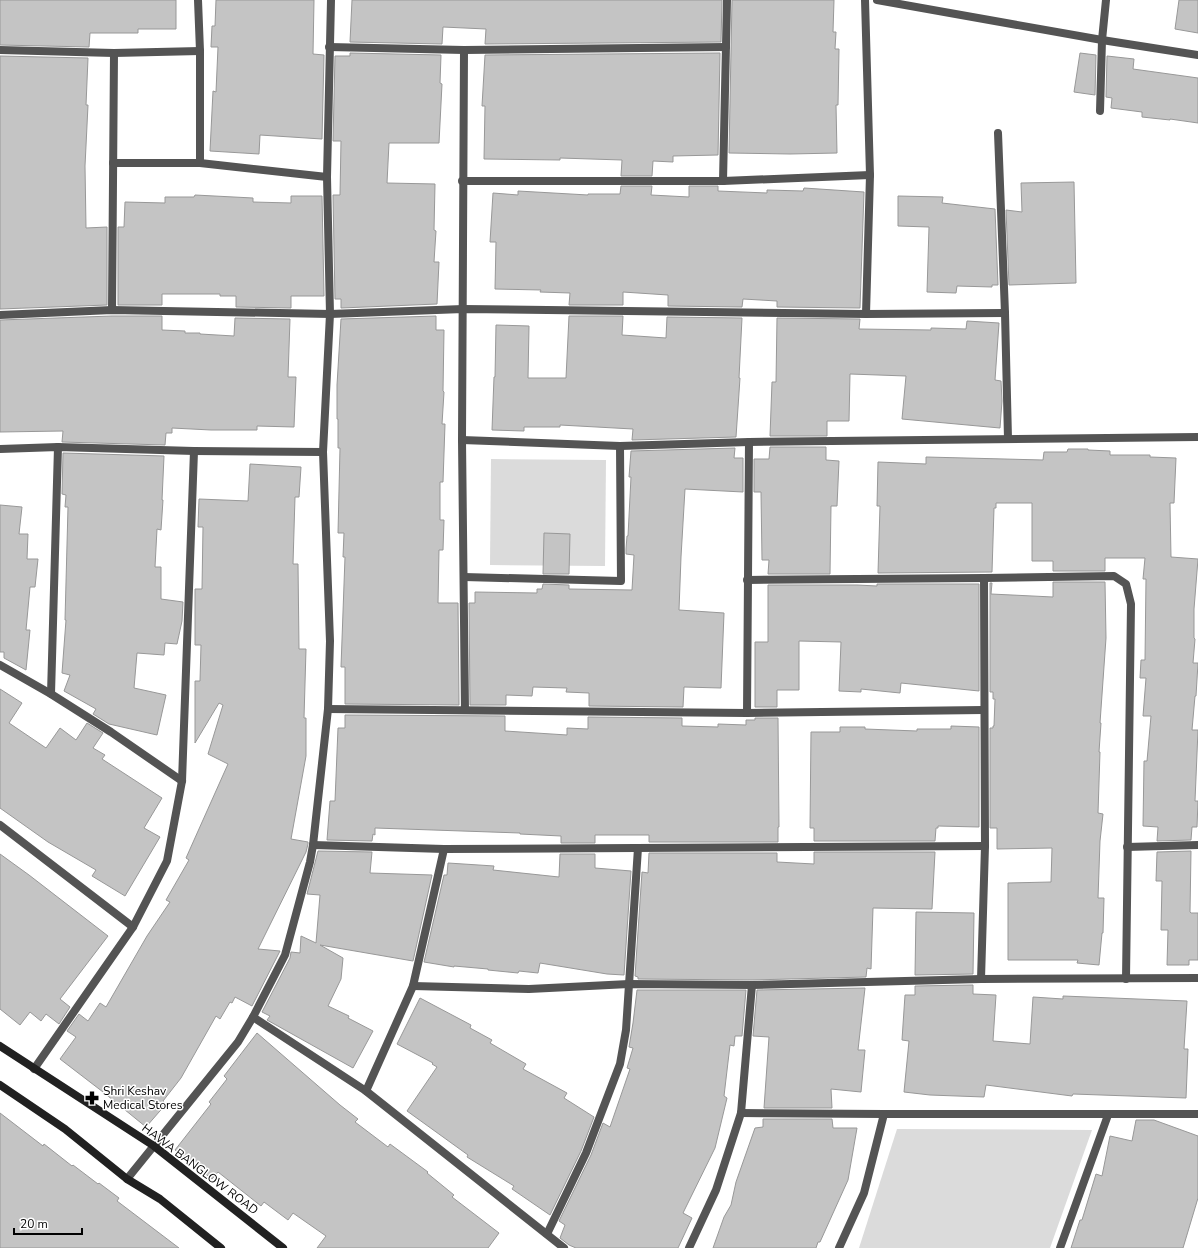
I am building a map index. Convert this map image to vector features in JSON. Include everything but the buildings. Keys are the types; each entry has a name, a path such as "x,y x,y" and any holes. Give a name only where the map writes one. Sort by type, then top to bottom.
{"street":[{"path":"198,0 200,51 200,163"},
{"path":"127,1179 238,1042 253,1016 285,955 310,862 313,845 328,709 330,641 322,452 330,314 327,177 331,0"},
{"path":"723,181 727,0"},
{"path":"865,0 870,176 866,314"},
{"path":"877,0 1102,40 1198,55"},
{"path":"1100,111 1102,40 1106,0"},
{"path":"329,47 464,50 726,48"},
{"path":"0,50 114,53 200,51"},
{"path":"464,50 462,181 462,440 466,710"},
{"path":"112,310 114,53"},
{"path":"998,133 1008,438"},
{"path":"113,163 200,163 327,177"},
{"path":"462,181 723,181 870,176"},
{"path":"0,314 112,310 330,314 463,309 866,314 1005,313"},
{"path":"462,440 620,446 749,442 1198,437"},
{"path":"747,713 749,442"},
{"path":"464,576 621,581 620,446"},
{"path":"0,449 58,447 194,451 322,452"},
{"path":"51,694 58,447"},
{"path":"34,1068 133,928 167,861 182,781 194,451"},
{"path":"747,580 1114,576 1126,584 1131,604 1126,979"},
{"path":"981,979 985,846 984,578"},
{"path":"0,665 51,694 111,732 182,781"},
{"path":"328,709 747,713 984,710"},
{"path":"0,826 133,928"},
{"path":"313,845 444,849 985,846"},
{"path":"1127,847 1198,845"},
{"path":"547,1234 586,1153 620,1064 626,1030 638,848"},
{"path":"366,1091 413,986 444,849"},
{"path":"413,986 530,989 629,984 752,985 981,979 1198,978"},
{"path":"689,1248 716,1190 741,1113 752,985"},
{"path":"253,1016 366,1091 564,1248"},
{"name":"HAWA BANGLOW ROAD","path":"0,1046 154,1146 283,1248"},
{"path":"0,1085 65,1129 127,1179 160,1199 221,1248"},
{"path":"741,1113 1198,1114"},
{"path":"839,1248 864,1193 884,1114"},
{"path":"1060,1248 1108,1115"}],"shaded area":[{"path":"491,459 606,460 605,566 490,565"},
{"path":"897,1129 1092,1130 1050,1248 859,1248"}],"place":[{"name":"Shri Keshav Medical Stores","path":"92,1098"}]}
